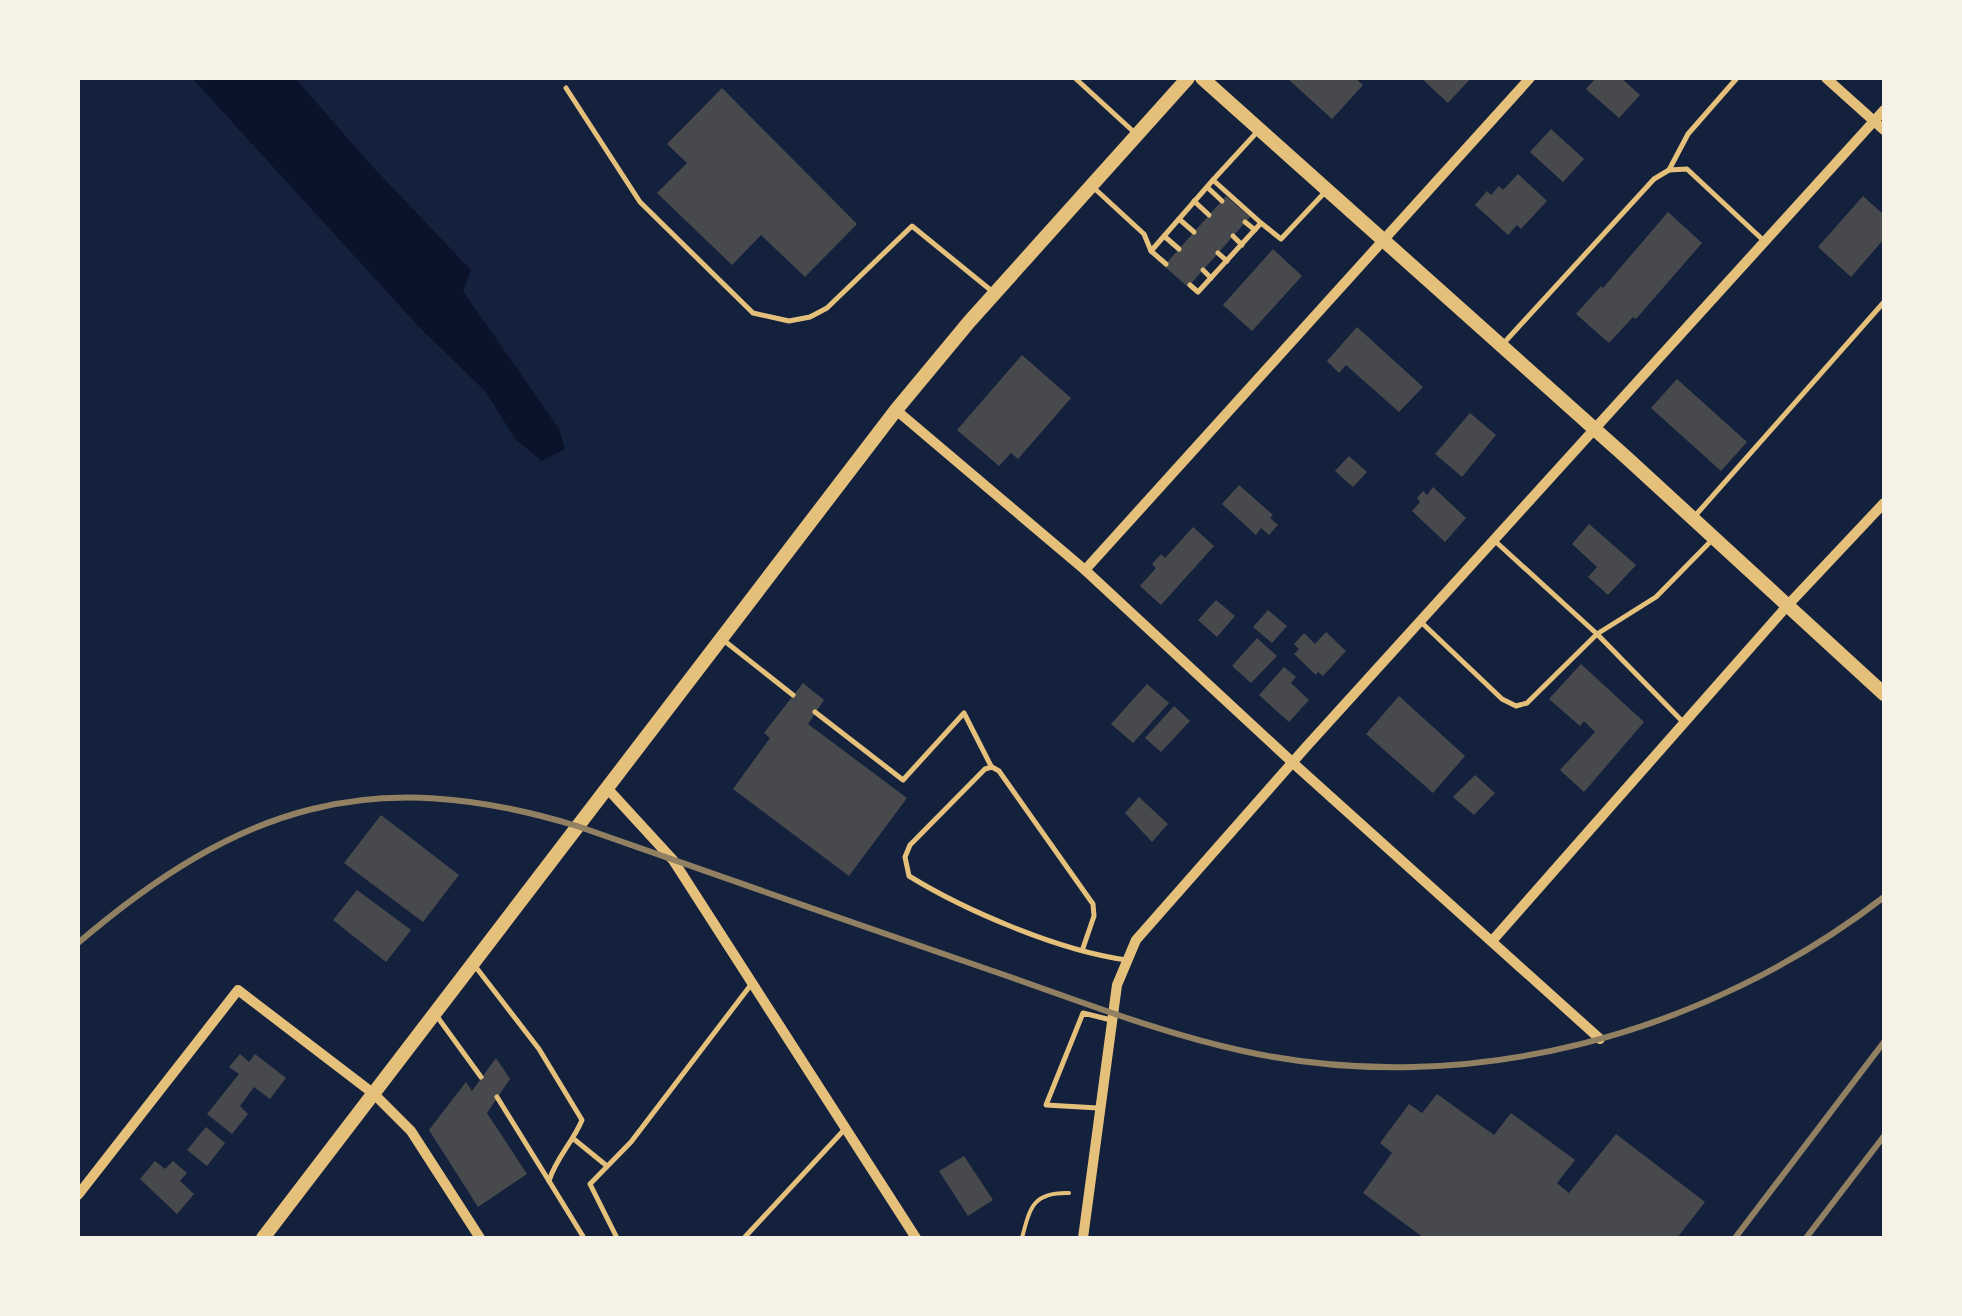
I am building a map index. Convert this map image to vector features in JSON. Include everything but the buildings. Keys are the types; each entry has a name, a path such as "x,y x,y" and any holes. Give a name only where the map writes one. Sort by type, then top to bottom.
{"main road":[{"path":"263,1238 896,410 1188,78"},
{"path":"1202,78 1884,694"}],"street":[{"path":"1084,570 1530,78"},
{"path":"1826,78 1884,130"},
{"path":"1083,1238 1117,986 1146,926 1884,110"},
{"path":"896,410 1084,570 1600,1039"},
{"path":"1492,940 1787,606 1884,503"},
{"path":"606,788 674,860 916,1238"},
{"path":"78,1194 238,990 374,1094 411,1131 480,1238"}],"lane":[{"path":"1075,78 1138,136"},
{"path":"1669,170 1688,134 1738,78"},
{"path":"566,88 640,202 752,313 788,321 810,317 827,308 912,226 995,294"},
{"path":"1151,251 1259,129"},
{"path":"1502,346 1654,179 1669,170 1687,169 1765,242"},
{"path":"1213,180 1280,239 1326,190"},
{"path":"1091,186 1144,234 1151,251 1166,264"},
{"path":"1206,187 1222,201"},
{"path":"1194,202 1209,215"},
{"path":"1180,218 1194,232"},
{"path":"1245,222 1254,230"},
{"path":"1190,285 1198,292 1261,223"},
{"path":"1164,236 1179,249"},
{"path":"1233,236 1242,244"},
{"path":"1218,253 1227,261"},
{"path":"1202,270 1211,278"},
{"path":"1692,518 1884,302"},
{"path":"1421,622 1502,698 1516,706 1527,703 1597,634 1656,596 1714,538"},
{"path":"1496,541 1597,634 1684,723"},
{"path":"720,638 793,696"},
{"path":"816,712 904,780 964,713 992,767"},
{"path":"1082,951 1094,916 1093,904 1000,771 985,768 910,845 905,868 920,882 989,916 1082,951 1127,960"},
{"path":"473,964 539,1048 582,1120 550,1180"},
{"path":"617,1238 590,1184 631,1142 752,983"},
{"path":"435,1014 482,1078"},
{"path":"1101,1108 1046,1104 1083,1014 1113,1021"},
{"path":"497,1097 584,1238"},
{"path":"744,1238 846,1128"},
{"path":"574,1140 607,1166"}],"path":[{"path":"1022,1238 1036,1200 1048,1192 1069,1193"}],"water":[{"path":"192,78 295,78 471,270 463,291 559,429 565,449 542,461 515,439 486,392 419,327"}],"railway":[{"path":"78,943 137,896 195,858 252,829 310,810 371,799 435,798 503,807 577,826 1113,1013 1210,1043 1328,1064 1412,1067 1497,1060 1580,1044 1662,1019 1740,986 1814,945 1884,897"},
{"path":"1735,1238 1884,1042"},
{"path":"1806,1238 1884,1136"}]}
